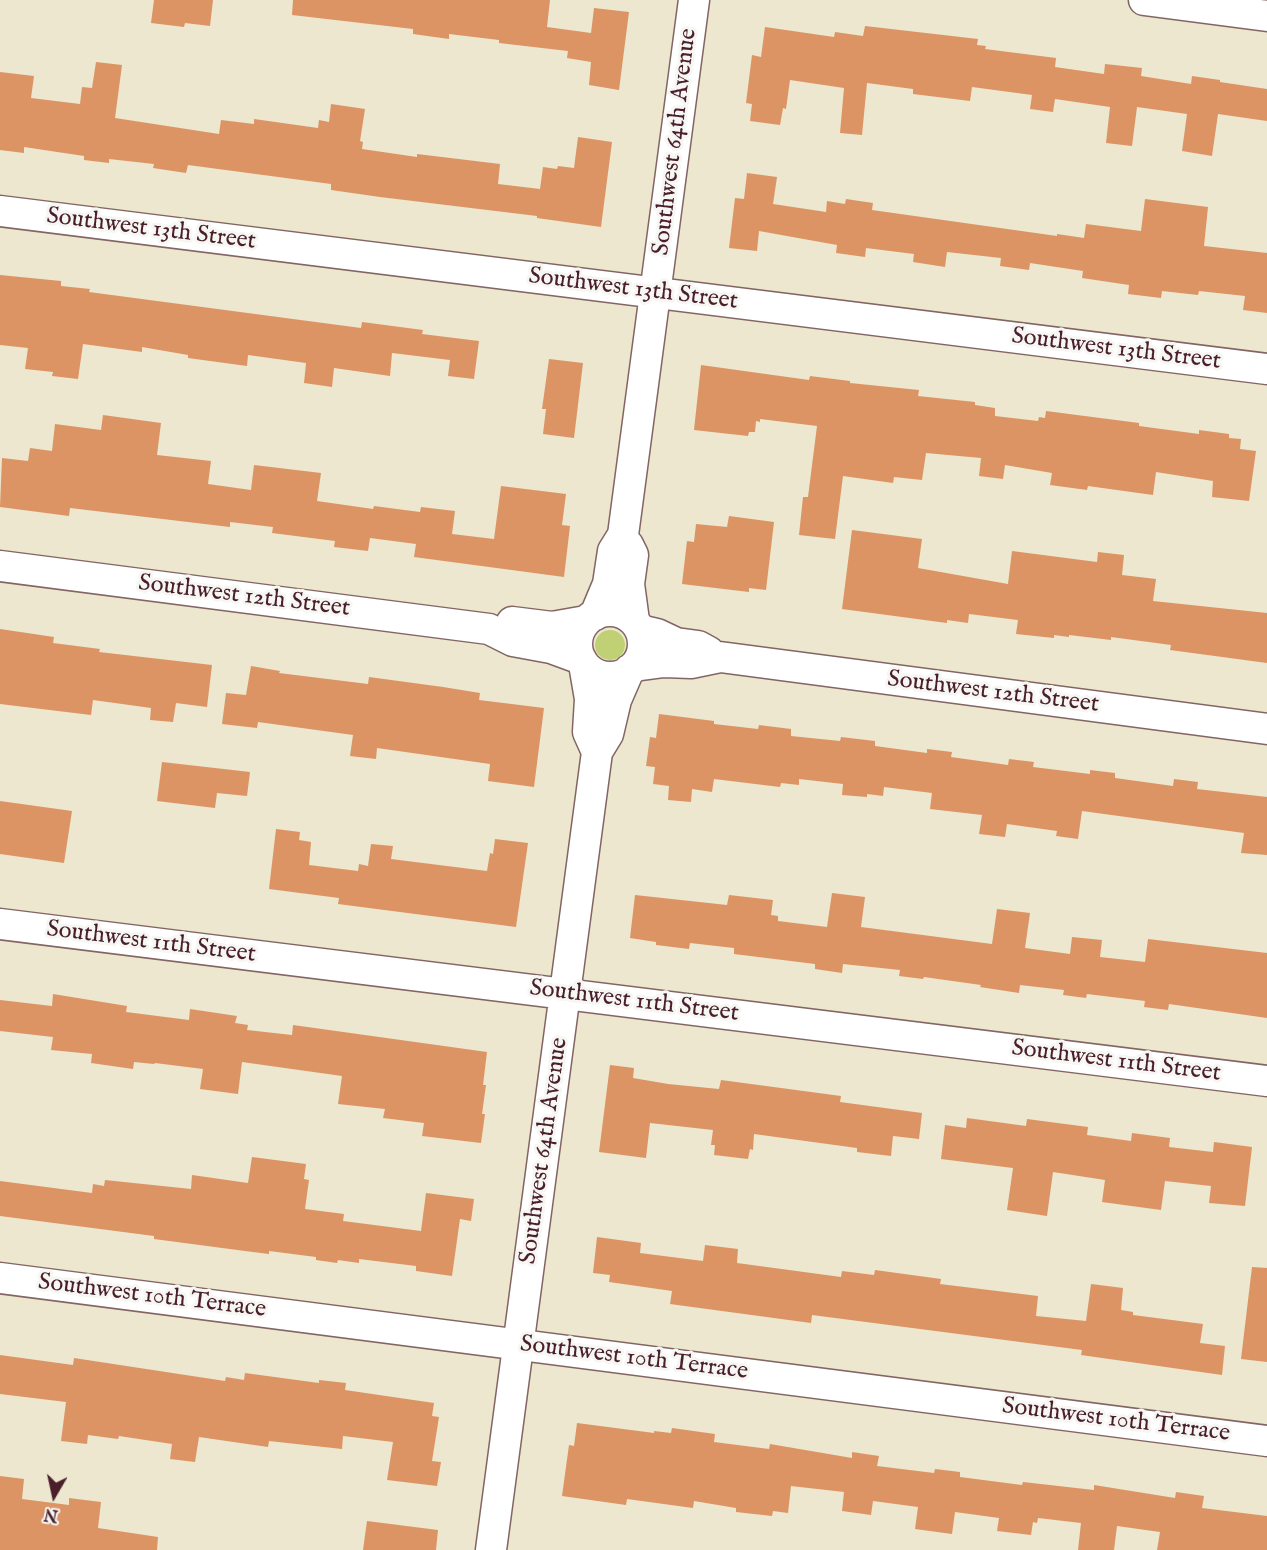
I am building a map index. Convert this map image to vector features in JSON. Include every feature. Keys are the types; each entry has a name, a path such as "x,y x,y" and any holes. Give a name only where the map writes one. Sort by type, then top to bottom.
{"street":[{"name":"Southwest 64th Avenue","path":"591,618 608,584 613,550 623,535 694,0"},
{"path":"1144,0 1267,16"},
{"name":"Southwest 13th Street","path":"0,211 1267,369"},
{"name":"Southwest 64th Avenue","path":"623,535 633,555 629,584 637,626"},
{"name":"Southwest 12th Street","path":"0,566 489,629 513,641 551,648 583,661"},
{"path":"605,612 616,612 637,626 642,639 642,650 632,668 618,676 605,676 594,672 583,661 577,640 580,630 591,618 605,612"},
{"name":"Southwest 12th Street","path":"489,629 514,622 552,627 591,618"},
{"name":"Southwest 12th Street","path":"637,626 676,643 698,646 720,657 1267,729"},
{"name":"Southwest 12th Street","path":"632,668 664,662 691,663 720,657"},
{"name":"Southwest 64th Avenue","path":"583,661 590,699 588,732 597,752"},
{"name":"Southwest 64th Avenue","path":"491,1550 597,752 608,734 616,700 632,668"},
{"name":"Southwest 11th Street","path":"0,924 1267,1081"},
{"name":"Southwest 10th Terrace","path":"0,1278 1267,1441"}],"green space":[{"path":"610,630 621,634 625,645 621,656 610,660 599,656 595,645 599,634"}],"building":[{"path":"154,0 213,0 210,26 185,23 184,27 151,23"},
{"path":"293,0 550,0 547,27 591,33 594,8 629,12 619,90 589,85 591,62 567,58 568,51 499,43 499,40 449,34 449,39 413,34 413,29 292,15"},
{"path":"865,26 978,39 977,45 986,46 985,49 1056,58 1055,67 1104,74 1105,64 1142,68 1141,76 1191,84 1192,76 1267,89 1267,121 1218,114 1212,156 1182,151 1187,114 1137,107 1132,146 1106,143 1110,107 1055,99 1053,112 1030,109 1032,95 972,87 970,101 913,94 913,89 867,83 862,135 840,133 844,88 790,80 786,109 783,108 780,125 750,121 752,104 746,103 752,55 761,57 765,27 834,37 835,32 863,36"},
{"path":"96,62 122,65 115,118 219,134 221,120 254,124 254,119 318,128 319,120 329,122 331,104 365,109 360,141 363,142 362,149 417,157 417,154 500,164 498,184 540,189 543,167 574,168 578,137 612,142 601,227 537,218 537,216 331,190 331,184 188,165 186,173 153,168 154,164 109,159 109,163 84,160 84,156 24,147 24,153 0,150 0,72 34,76 31,98 80,104 82,87 92,88"},
{"path":"747,173 777,177 773,204 826,212 827,201 845,204 846,199 873,203 872,210 1084,238 1086,224 1141,231 1145,199 1208,207 1204,246 1267,253 1267,313 1243,310 1245,296 1199,291 1198,295 1162,291 1161,298 1128,294 1129,285 1082,278 1083,271 1030,263 1029,270 1000,266 1001,258 947,252 945,267 913,262 914,254 866,248 865,257 836,253 837,245 759,231 757,251 729,248 735,198 744,199"},
{"path":"0,275 61,281 61,286 90,289 89,292 361,328 362,322 423,330 422,334 479,341 474,379 448,376 450,360 392,353 390,376 334,368 332,387 304,383 306,363 248,355 247,366 188,358 188,355 142,347 142,352 83,344 78,379 52,376 53,372 25,369 28,348 0,345"},
{"path":"549,359 583,363 574,438 543,434 546,409 542,409"},
{"path":"701,365 809,380 810,376 850,381 850,383 919,390 918,396 975,402 975,405 995,408 995,416 1038,421 1039,417 1045,418 1046,411 1139,423 1139,426 1199,434 1199,430 1229,434 1229,438 1241,439 1240,449 1256,451 1249,501 1212,497 1213,481 1156,472 1153,495 1088,486 1087,490 1050,485 1052,473 1005,465 1003,479 979,476 981,458 926,453 922,480 894,477 893,483 843,476 835,539 799,535 803,497 808,497 817,426 760,419 760,422 756,421 755,432 749,432 748,436 694,430"},
{"path":"103,415 161,423 157,455 211,461 208,484 251,490 254,465 321,473 317,501 373,509 374,506 420,512 421,507 455,511 452,534 494,539 501,486 566,494 562,525 570,526 564,577 414,557 416,544 370,538 368,551 334,547 335,541 272,533 273,527 230,522 230,527 70,508 69,516 0,507 2,458 28,461 30,448 52,451 55,424 101,430"},
{"path":"729,516 774,522 766,590 749,588 749,592 682,584 687,541 694,542 696,524 727,527"},
{"path":"852,530 922,539 918,568 1008,584 1012,551 1097,562 1098,552 1124,555 1122,575 1156,579 1153,601 1267,613 1267,663 1170,650 1171,645 1111,637 1111,640 1069,635 1069,637 1054,635 1054,638 1016,634 1018,620 969,614 968,623 947,620 947,623 842,609"},
{"path":"0,629 54,637 53,643 100,649 99,652 212,665 207,707 176,703 173,722 150,720 151,708 93,700 91,715 0,704"},
{"path":"251,666 280,671 279,673 368,684 369,677 443,687 480,693 479,700 544,708 534,787 488,781 490,764 377,748 376,759 350,756 353,735 258,722 257,728 222,724 226,693 246,695"},
{"path":"659,714 758,729 759,725 791,729 791,736 840,741 841,737 875,741 875,746 927,753 927,749 952,752 951,757 1008,765 1009,759 1034,762 1033,767 1090,774 1090,770 1115,773 1115,778 1173,786 1174,779 1198,782 1197,789 1267,797 1267,855 1241,853 1244,833 1082,811 1078,839 1056,836 1057,831 1007,824 1005,837 979,834 982,815 930,809 932,793 884,787 883,796 842,795 843,784 799,779 799,785 781,783 780,787 714,779 712,792 692,789 691,802 668,800 669,786 653,784 655,767 646,766 650,737 656,738"},
{"path":"162,762 250,772 247,796 217,793 215,808 157,801"},
{"path":"0,801 72,811 64,863 0,854"},
{"path":"276,829 300,832 299,840 311,842 309,865 358,871 359,864 368,866 371,844 393,846 391,859 487,871 495,839 528,843 516,927 338,904 339,898 269,889"},
{"path":"832,893 865,897 861,927 992,944 997,909 1030,913 1025,948 1070,954 1072,937 1102,940 1100,957 1145,962 1148,939 1267,953 1267,1018 1169,1004 1168,1010 1144,1007 1145,1001 1087,994 1086,998 1063,995 1064,990 1020,985 1019,993 980,987 981,985 899,976 900,970 843,964 842,973 815,969 815,964 734,954 734,948 690,943 689,949 656,945 656,942 630,938 635,895 727,905 729,895 773,900 771,915 778,916 778,921 827,927"},
{"path":"53,994 127,1006 126,1012 189,1020 190,1009 237,1016 235,1023 248,1025 247,1030 292,1035 293,1025 487,1052 482,1114 485,1114 481,1143 422,1136 424,1123 383,1118 385,1109 338,1104 342,1076 242,1062 238,1094 200,1089 203,1069 134,1062 133,1069 91,1063 92,1054 51,1050 53,1037 0,1031 0,1000 52,1006"},
{"path":"610,1065 634,1068 633,1078 668,1084 719,1089 721,1080 841,1096 840,1102 922,1113 919,1139 893,1136 891,1156 857,1152 857,1148 754,1134 753,1150 750,1149 748,1159 714,1155 715,1145 711,1145 713,1130 650,1123 646,1158 599,1152"},
{"path":"967,1118 1026,1126 1027,1119 1088,1127 1087,1135 1131,1141 1132,1133 1170,1138 1169,1147 1213,1152 1214,1142 1252,1147 1245,1206 1209,1203 1211,1186 1165,1181 1161,1210 1102,1202 1105,1180 1053,1172 1047,1216 1007,1210 1013,1168 941,1159 945,1125 966,1128"},
{"path":"252,1157 306,1164 304,1179 309,1180 305,1209 344,1214 343,1221 421,1231 426,1193 474,1199 471,1221 460,1219 452,1276 416,1271 416,1266 359,1259 359,1263 338,1260 337,1263 316,1260 316,1257 269,1251 269,1254 245,1251 154,1239 154,1236 0,1216 0,1181 92,1193 93,1184 104,1186 105,1180 191,1189 192,1175 248,1183"},
{"path":"597,1237 641,1243 640,1253 703,1261 705,1245 738,1249 737,1263 841,1277 842,1271 874,1275 875,1270 941,1279 940,1284 1038,1296 1036,1316 1086,1321 1091,1284 1123,1288 1121,1310 1133,1312 1133,1315 1203,1324 1200,1343 1225,1346 1222,1375 1081,1355 1082,1350 812,1315 811,1323 670,1304 672,1291 609,1282 610,1275 593,1273"},
{"path":"1252,1267 1267,1268 1267,1362 1241,1359"},
{"path":"0,1355 73,1365 74,1358 225,1381 226,1377 244,1380 245,1373 319,1383 319,1380 346,1383 345,1390 434,1403 432,1416 439,1417 432,1461 441,1462 437,1486 387,1480 393,1442 343,1436 342,1449 269,1441 268,1447 199,1437 195,1462 170,1459 172,1444 119,1436 118,1439 88,1435 87,1444 61,1441 66,1402 0,1394"},
{"path":"577,1423 654,1433 654,1431 671,1433 672,1428 715,1434 714,1442 769,1449 770,1444 852,1458 852,1452 879,1456 877,1466 934,1473 935,1469 960,1472 960,1477 1022,1485 1023,1482 1094,1490 1094,1485 1175,1498 1176,1492 1204,1496 1202,1508 1267,1516 1267,1550 1157,1550 1160,1532 1117,1526 1114,1550 1078,1550 1081,1523 1038,1518 1037,1523 1033,1522 1031,1535 997,1531 999,1518 955,1512 952,1534 915,1529 918,1507 873,1501 871,1515 842,1511 844,1492 791,1486 788,1513 773,1511 772,1516 736,1512 736,1508 694,1501 693,1508 627,1499 626,1505 562,1496 569,1445 574,1446"},
{"path":"0,1476 24,1479 22,1499 69,1505 69,1498 101,1502 98,1528 158,1537 157,1550 0,1550"},
{"path":"367,1521 438,1530 436,1550 363,1550"}]}
